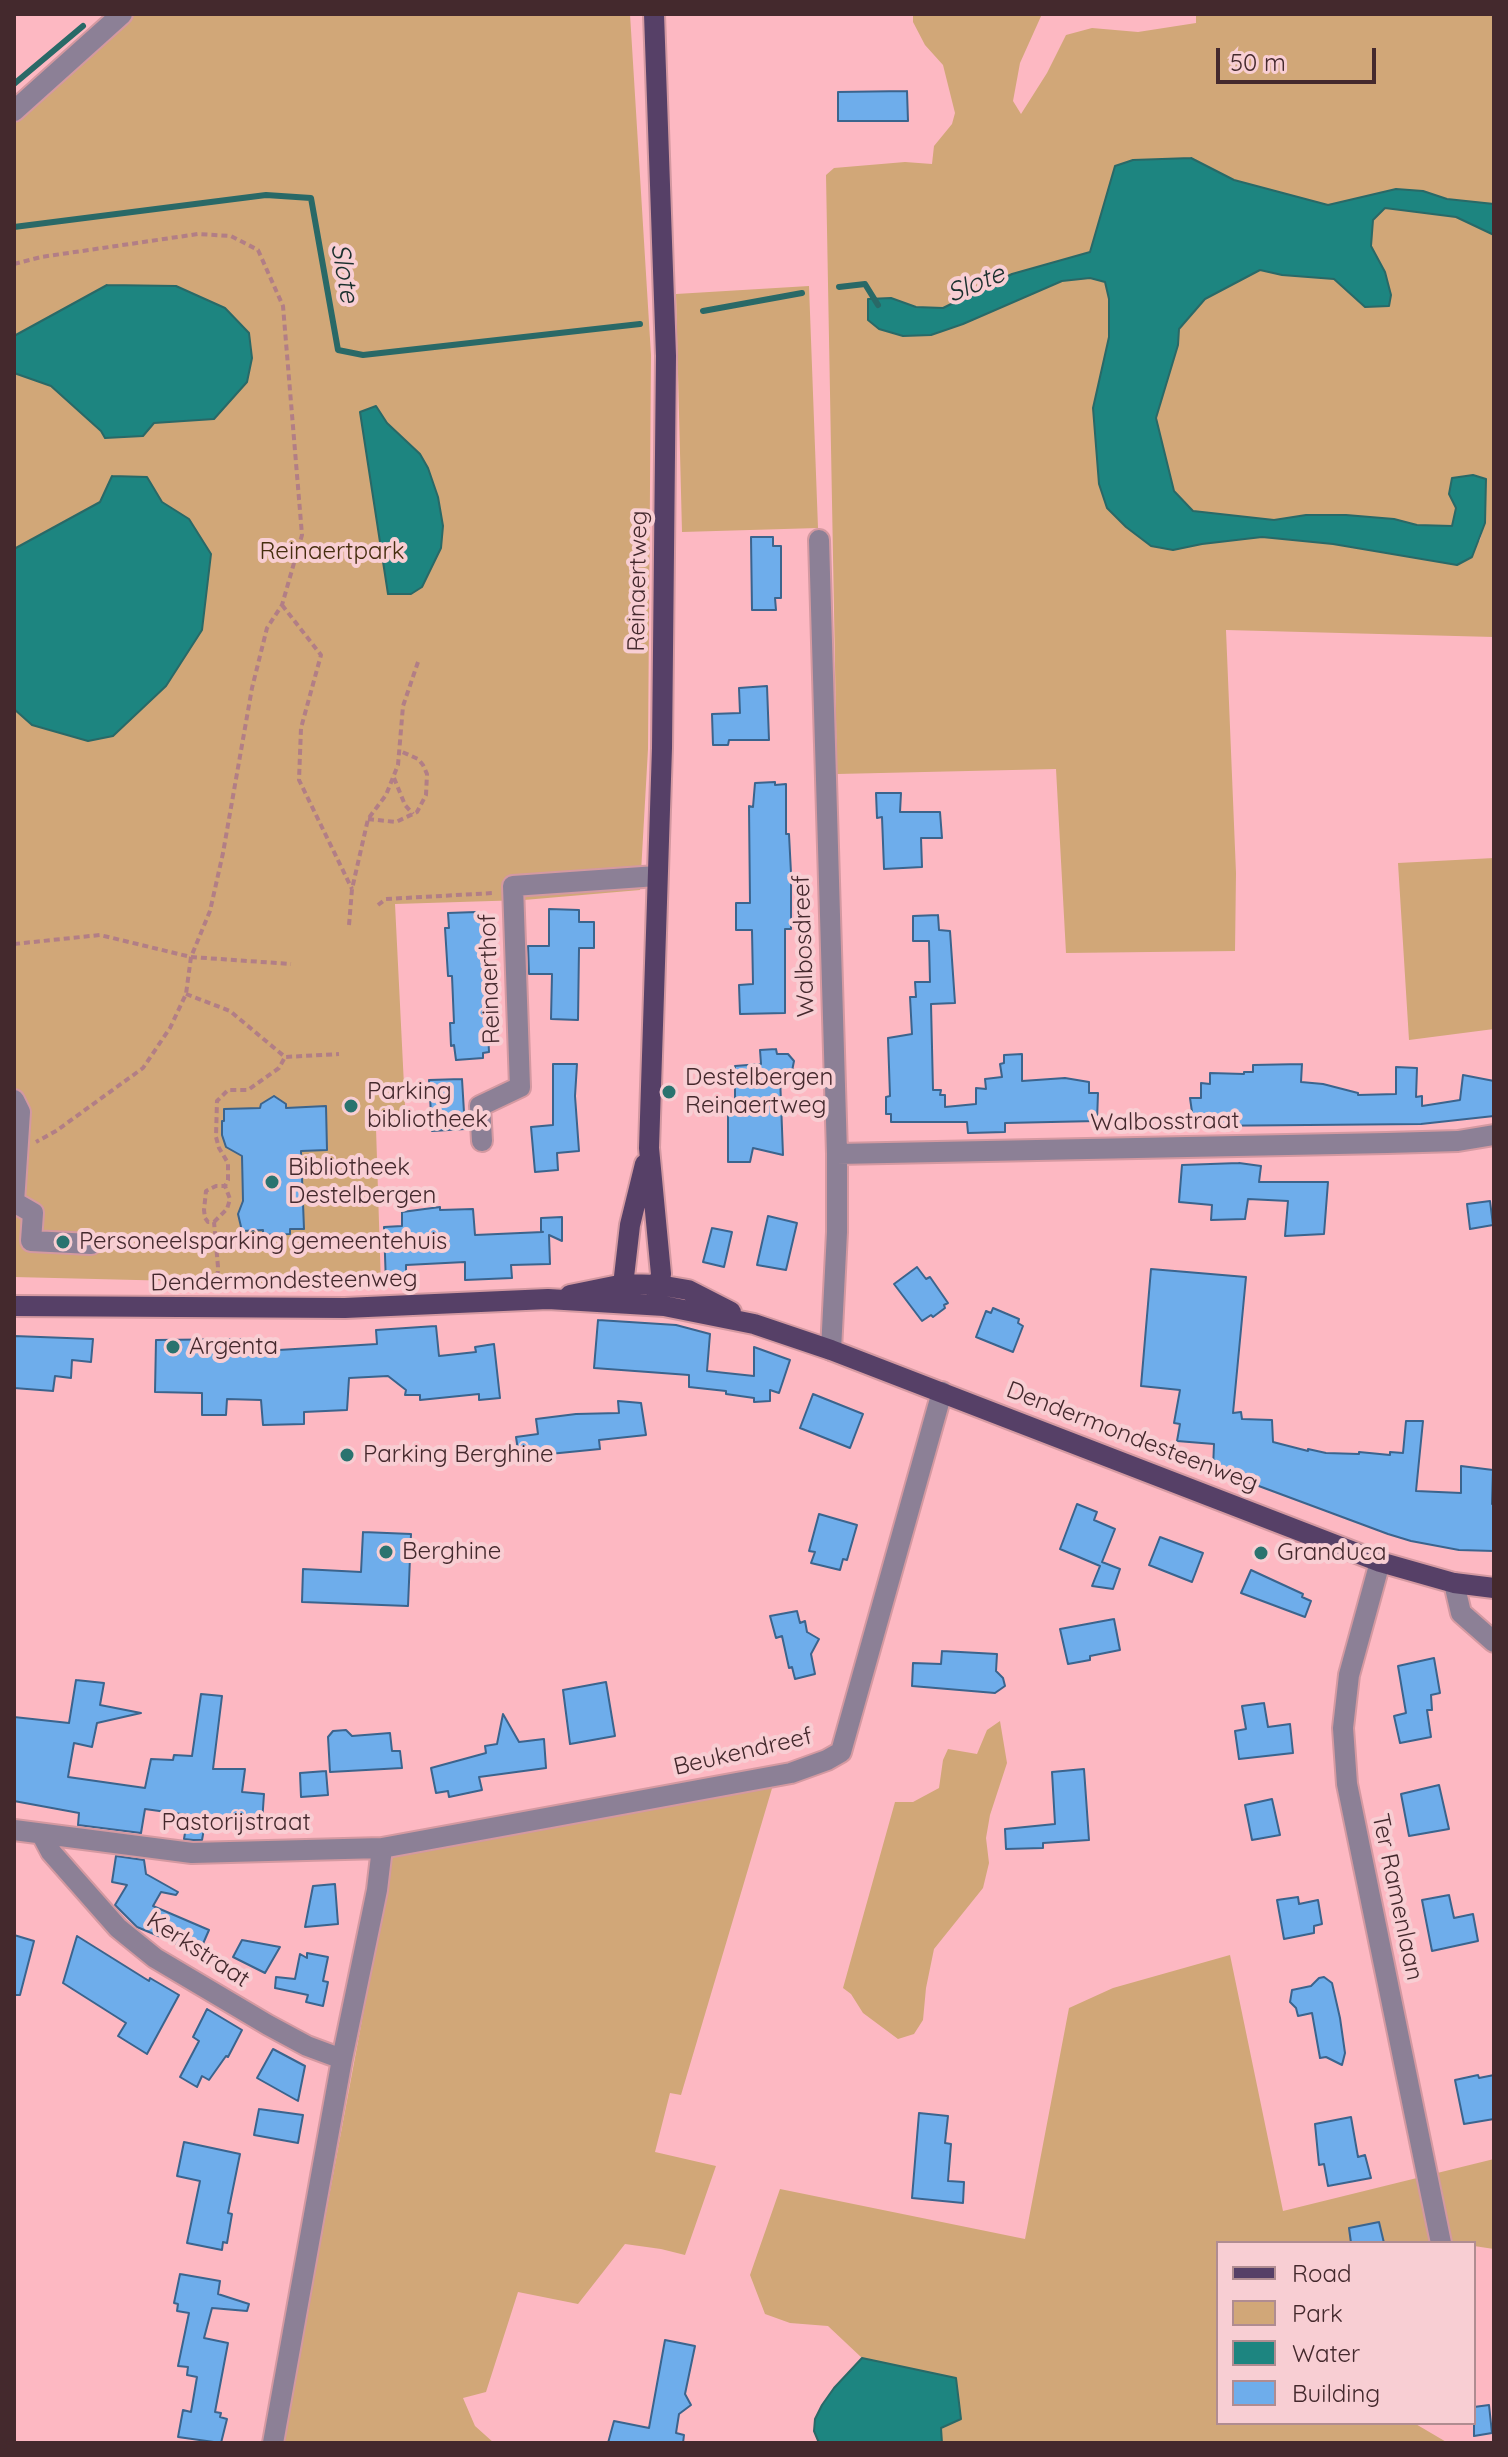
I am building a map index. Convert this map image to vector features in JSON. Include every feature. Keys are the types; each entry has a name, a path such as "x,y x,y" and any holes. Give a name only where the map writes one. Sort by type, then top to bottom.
{"main road":[{"name":"Reinaertweg","path":"654,14 666,356 662,748 649,1148 659,1251 657,1295"},
{"name":"Reinaertweg","path":"622,1293 630,1225 649,1148"},
{"name":"Dendermondesteenweg","path":"14,1306 345,1308 554,1299 589,1289 657,1295 831,1350 1380,1562 1454,1583 1494,1588"}],"street":[{"path":"14,111 122,14"},
{"name":"Walbosdreef","path":"819,540 837,1154 831,1350"},
{"name":"Reinaerthof","path":"482,1141 480,1106 520,1087 513,886 657,876"},
{"path":"14,1100 20,1112 14,1202 33,1213 31,1241 91,1244"},
{"name":"Walbosstraat","path":"837,1154 1430,1142 1494,1135"},
{"name":"Beukendreef","path":"382,1848 791,1773 841,1752 942,1392"},
{"name":"Ter Ramenlaan","path":"1380,1562 1349,1675 1343,1728 1347,1784 1441,2241"},
{"path":"1454,1583 1461,1613 1494,1642"},
{"path":"14,1830 42,1835"},
{"name":"Pastorijstraat","path":"42,1835 192,1853 382,1848"},
{"name":"Kerkstraat","path":"42,1835 51,1852 118,1928 155,1958 268,2025 307,2046 342,2059"},
{"path":"273,2443 342,2059 377,1890 382,1848"}],"path":[{"path":"14,264 41,257 198,234 231,236 258,250 283,306 302,535 282,605 267,628 252,688 217,882 210,911 191,957 186,994 170,1028 143,1068 56,1131 17,1153"},
{"path":"282,605 321,655 301,728 299,780 352,889"},
{"path":"349,925 352,889 368,819 386,795 393,777 400,751 403,706 418,662"},
{"path":"368,819 396,822 417,812 426,795 427,774 418,759 400,751"},
{"path":"393,777 405,805 413,814"},
{"path":"378,905 386,899 513,892"},
{"path":"14,944 100,935 191,957 291,964"},
{"path":"186,994 230,1011 285,1057 339,1054"},
{"path":"225,1186 206,1191 205,1218 208,1222 214,1222 227,1209 230,1199 225,1186 230,1168 216,1137 217,1101 228,1090 248,1090 279,1068 285,1057"},
{"path":"214,1222 218,1267 215,1309"}],"green space":[{"name":"Reinaertpark","path":"133,14 630,14 651,355 648,749 640,890 524,900 395,904 406,1126 376,1128 381,1286 14,1277 14,114"},
{"path":"913,14 1042,14 1020,63 1013,101 1021,114 1066,35 1092,28 1138,32 1196,23 1196,14 1494,14 1494,204 1396,189 1328,205 1234,180 1191,158 1115,166 1091,252 1012,274 943,308 916,307 891,298 868,300 903,336 931,335 1062,281 1090,278 1105,282 1109,299 1109,337 1093,408 1099,484 1107,508 1173,550 1262,537 1333,544 1457,565 1480,540 1485,522 1486,497 1449,494 1456,508 1452,526 1417,525 1394,519 1306,515 1274,520 1193,511 1174,491 1156,418 1178,345 1179,330 1205,299 1260,270 1334,279 1365,307 1391,295 1385,272 1371,246 1373,220 1385,208 1456,217 1494,235 1494,637 1226,630 1236,873 1235,951 1066,953 1056,769 837,774 826,175 834,168 905,162 932,164 934,146 952,124 955,113 943,65 925,45 913,22"},
{"path":"809,286 818,528 682,532 676,294"},
{"path":"1494,858 1494,1029 1409,1040 1398,863"},
{"path":"1000,1721 1007,1763 990,1815 986,1838 989,1863 983,1888 934,1949 923,2020 914,2034 898,2039 863,2013 851,1994 843,1988 895,1802 913,1802 939,1788 948,1749 977,1754 987,1730"},
{"path":"773,1785 681,2095 670,2093 655,2152 716,2166 685,2255 625,2244 578,2304 518,2292 486,2392 463,2398 475,2426 494,2443 283,2443 393,1854"},
{"path":"1230,1955 1283,2211 1494,2159 1494,2249 1476,2246 1476,2241 1216,2241 1216,2425 1417,2425 1448,2443 942,2443 941,2428 956,2378 862,2358 828,2326 790,2323 765,2314 750,2275 780,2189 1025,2239 1069,2008 1113,1988"}],"water":[{"path":"1191,158 1234,180 1328,205 1396,189 1494,204 1494,235 1456,217 1385,208 1373,220 1371,246 1385,272 1391,295 1389,306 1365,307 1334,279 1260,270 1205,299 1179,329 1178,345 1156,418 1174,491 1193,511 1274,520 1306,515 1346,515 1394,519 1417,525 1452,526 1456,508 1449,494 1452,478 1473,475 1486,479 1485,523 1472,557 1457,565 1333,544 1262,537 1173,550 1151,546 1107,508 1099,484 1093,408 1109,337 1109,299 1105,282 1090,278 1062,281 931,335 903,336 879,329 868,320 868,299 891,298 916,307 943,308 1012,274 1090,252 1115,166 1133,160"},
{"path":"107,285 176,286 225,308 249,333 252,358 247,382 214,419 154,423 143,436 105,438 51,386 14,373 14,336"},
{"path":"376,406 387,423 420,454 438,497 443,526 441,548 422,587 411,594 388,594 360,412"},
{"path":"112,476 147,477 162,502 189,519 211,554 202,630 166,686 113,736 88,741 32,725 14,709 14,549 100,502"},
{"path":"862,2358 956,2378 961,2419 941,2428 942,2443 819,2443 814,2431 815,2419 822,2405"}],"building":[{"path":"907,91 908,121 838,121 838,92"},
{"path":"751,537 773,537 773,546 781,546 781,598 775,598 776,610 752,610"},
{"path":"767,686 769,740 729,740 728,745 713,745 712,714 740,713 739,688"},
{"path":"775,782 775,785 786,784 786,834 789,834 791,873 791,929 785,929 785,1013 740,1014 739,985 753,984 752,930 736,930 736,903 750,903 749,806 753,807 755,783"},
{"path":"876,793 901,793 900,812 940,812 942,838 921,838 922,867 884,869 882,817 877,818"},
{"path":"549,909 579,910 579,922 594,922 594,948 579,948 578,1020 551,1019 552,974 529,974 528,946 549,946"},
{"path":"476,912 476,916 482,916 489,1052 483,1053 483,1058 456,1060 454,1045 451,1046 450,1023 454,1023 452,976 448,976 445,928 449,928 448,913"},
{"path":"938,915 939,930 950,931 955,1003 931,1004 933,1090 941,1090 940,1095 945,1095 945,1107 976,1104 976,1088 986,1089 985,1079 1002,1077 1000,1064 1004,1063 1004,1055 1022,1054 1022,1081 1065,1078 1089,1082 1089,1093 1098,1093 1097,1121 1005,1123 1005,1132 968,1133 967,1122 891,1122 891,1114 886,1114 886,1097 890,1096 888,1038 912,1034 910,997 916,997 915,982 930,982 929,941 913,941 913,916"},
{"path":"776,1049 777,1054 788,1054 794,1061 791,1076 780,1076 783,1155 753,1148 750,1162 728,1162 728,1102 735,1102 735,1066 761,1064 760,1050"},
{"path":"553,1064 577,1064 575,1096 579,1151 557,1153 558,1170 535,1172 531,1127 553,1125"},
{"path":"1302,1064 1301,1082 1323,1084 1358,1095 1396,1094 1396,1067 1417,1068 1416,1097 1422,1096 1422,1106 1460,1100 1463,1075 1494,1081 1494,1116 1421,1124 1194,1126 1190,1098 1201,1098 1201,1083 1210,1084 1210,1073 1244,1074 1253,1072 1253,1065"},
{"path":"462,1079 465,1129 432,1131 429,1080"},
{"name":"Bibliotheek Destelbergen","path":"274,1096 286,1104 286,1108 326,1106 327,1150 301,1151 304,1229 290,1229 290,1234 263,1235 263,1230 242,1231 238,1214 243,1201 242,1156 226,1147 222,1121 224,1109 260,1108"},
{"path":"1239,1163 1261,1166 1259,1182 1328,1182 1324,1234 1285,1236 1288,1201 1248,1199 1245,1219 1211,1220 1212,1205 1179,1202 1182,1165"},
{"path":"1490,1201 1493,1225 1470,1229 1467,1204"},
{"path":"440,1207 440,1210 473,1209 475,1235 543,1232 541,1218 562,1217 562,1241 549,1235 550,1264 511,1265 512,1278 465,1280 465,1262 406,1265 406,1283 386,1284 384,1227 402,1226 402,1212"},
{"path":"768,1216 797,1223 786,1270 757,1265"},
{"path":"712,1228 732,1232 724,1267 703,1262"},
{"path":"917,1267 926,1279 930,1277 948,1303 933,1317 931,1315 922,1321 894,1284"},
{"path":"1151,1269 1246,1277 1233,1413 1241,1412 1242,1419 1272,1420 1273,1442 1326,1453 1390,1455 1390,1452 1403,1453 1406,1421 1423,1421 1416,1491 1461,1493 1461,1466 1493,1470 1494,1551 1459,1550 1388,1534 1213,1469 1214,1444 1177,1441 1180,1424 1174,1423 1180,1390 1141,1386"},
{"path":"993,1308 1019,1319 1018,1323 1023,1326 1013,1352 976,1337 986,1311 991,1313"},
{"path":"598,1320 676,1325 710,1334 707,1371 754,1376 754,1347 790,1360 779,1393 770,1390 770,1401 754,1402 754,1398 726,1394 726,1391 689,1387 689,1375 594,1368"},
{"path":"436,1326 439,1356 476,1352 475,1347 494,1344 500,1398 479,1400 479,1394 420,1400 420,1395 405,1395 406,1390 388,1376 349,1378 347,1410 304,1412 304,1424 263,1425 261,1400 227,1399 226,1415 202,1415 202,1393 155,1392 156,1340 246,1339 246,1352 377,1344 376,1330"},
{"path":"14,1336 93,1339 91,1362 72,1360 71,1378 55,1376 53,1391 14,1388"},
{"path":"813,1394 863,1414 850,1448 800,1428"},
{"path":"618,1401 641,1403 646,1435 599,1440 600,1449 519,1457 516,1437 538,1434 536,1419 619,1413"},
{"path":"1077,1504 1097,1512 1094,1520 1115,1529 1102,1562 1120,1569 1113,1589 1092,1586 1100,1566 1060,1549"},
{"path":"819,1514 857,1525 847,1560 843,1559 840,1570 811,1563 815,1552 809,1551"},
{"name":"Berghine","path":"363,1532 411,1534 408,1606 302,1602 303,1569 361,1572"},
{"path":"1160,1537 1203,1553 1192,1582 1149,1565"},
{"path":"1251,1570 1303,1594 1302,1597 1311,1601 1305,1617 1241,1593"},
{"path":"797,1611 800,1623 805,1621 807,1632 819,1639 811,1654 815,1674 795,1679 792,1667 789,1668 782,1636 776,1638 770,1616"},
{"path":"1114,1619 1120,1650 1068,1664 1060,1629"},
{"path":"942,1651 997,1654 996,1671 1003,1678 1005,1686 995,1693 912,1686 913,1663 941,1664"},
{"path":"1434,1658 1440,1693 1431,1695 1432,1710 1427,1710 1431,1737 1400,1743 1394,1716 1406,1713 1398,1666"},
{"path":"76,1680 104,1683 100,1705 141,1713 97,1723 92,1747 74,1743 68,1777 145,1788 151,1759 173,1760 174,1755 192,1756 201,1694 222,1696 213,1769 245,1769 242,1792 264,1794 262,1823 206,1818 202,1840 193,1840 184,1839 188,1815 145,1809 141,1833 78,1825 79,1813 14,1801 14,1717 69,1723"},
{"path":"606,1682 615,1736 570,1744 563,1690"},
{"path":"1264,1703 1268,1727 1290,1724 1293,1753 1239,1759 1235,1731 1246,1729 1242,1706"},
{"path":"503,1714 519,1742 544,1739 546,1768 479,1777 482,1790 449,1797 448,1791 436,1793 431,1768 486,1753 485,1746 497,1744"},
{"path":"346,1730 352,1736 390,1733 392,1751 400,1751 402,1768 330,1772 328,1737 333,1731"},
{"path":"1084,1769 1089,1840 1043,1843 1043,1848 1006,1849 1005,1829 1055,1824 1052,1772"},
{"path":"326,1771 328,1795 301,1797 300,1773"},
{"path":"1439,1785 1449,1829 1409,1836 1401,1794"},
{"path":"1272,1799 1280,1835 1252,1840 1245,1805"},
{"path":"116,1856 144,1860 146,1874 178,1892 176,1895 161,1892 153,1906 209,1930 199,1953 137,1927 115,1905 127,1885 112,1882"},
{"path":"335,1884 338,1924 305,1927 313,1886"},
{"path":"1449,1895 1454,1918 1473,1914 1478,1941 1432,1951 1422,1900"},
{"path":"1298,1897 1299,1904 1318,1900 1322,1924 1314,1926 1314,1933 1284,1939 1277,1900"},
{"path":"14,1935 34,1941 20,1995 14,1995"},
{"path":"77,1936 149,1981 150,1978 179,1995 147,2054 118,2036 126,2023 63,1983"},
{"path":"242,1940 280,1947 265,1973 233,1957"},
{"path":"307,1953 328,1957 323,1981 328,1982 323,2006 306,2002 308,1995 275,1988 276,1977 295,1979 300,1954 307,1958"},
{"path":"1324,1977 1332,1983 1340,2018 1345,2053 1342,2065 1326,2057 1320,2058 1312,2013 1298,2016 1290,2002 1292,1990 1311,1986"},
{"path":"207,2009 242,2030 228,2057 209,2080 202,2076 197,2087 180,2077 199,2041 193,2037"},
{"path":"273,2049 305,2066 298,2101 257,2078"},
{"path":"1478,2075 1479,2078 1494,2075 1494,2119 1464,2124 1455,2080"},
{"path":"259,2109 303,2115 298,2143 254,2135"},
{"path":"919,2113 948,2116 945,2143 951,2144 948,2181 964,2182 963,2203 912,2198"},
{"path":"1351,2117 1358,2157 1365,2155 1371,2178 1328,2186 1324,2164 1319,2165 1315,2124"},
{"path":"184,2142 240,2154 228,2213 232,2214 227,2243 223,2242 222,2250 187,2243 200,2181 177,2176"},
{"path":"1379,2222 1384,2241 1351,2241 1349,2228"},
{"path":"180,2274 220,2281 218,2294 249,2304 247,2311 212,2308 204,2338 228,2343 215,2412 227,2419 221,2443 178,2437 183,2410 191,2412 197,2377 187,2375 188,2367 178,2366 189,2313 177,2311 178,2304 174,2303"},
{"path":"665,2340 695,2346 685,2394 691,2405 679,2414 676,2433 684,2435 683,2443 608,2443 614,2421 649,2428"},
{"path":"1489,2405 1492,2433 1474,2436 1476,2407"}],"waterway":[{"path":"14,84 83,26"},
{"name":"Slote","path":"14,227 266,195 311,198 338,350 363,355 640,324"},
{"name":"Slote","path":"839,287 865,284 878,305"},
{"name":"Slote","path":"703,311 802,293"}],"place":[{"name":"Destelbergen Reinaertweg","path":"669,1092"},
{"name":"Parking bibliotheek","path":"351,1106"},
{"name":"Bibliotheek Destelbergen","path":"272,1182"},
{"name":"Personeelsparking gemeentehuis","path":"63,1242"},
{"name":"Argenta","path":"173,1347"},
{"name":"Parking Berghine","path":"347,1455"},
{"name":"Berghine","path":"386,1552"},
{"name":"Granduca","path":"1261,1553"}]}
